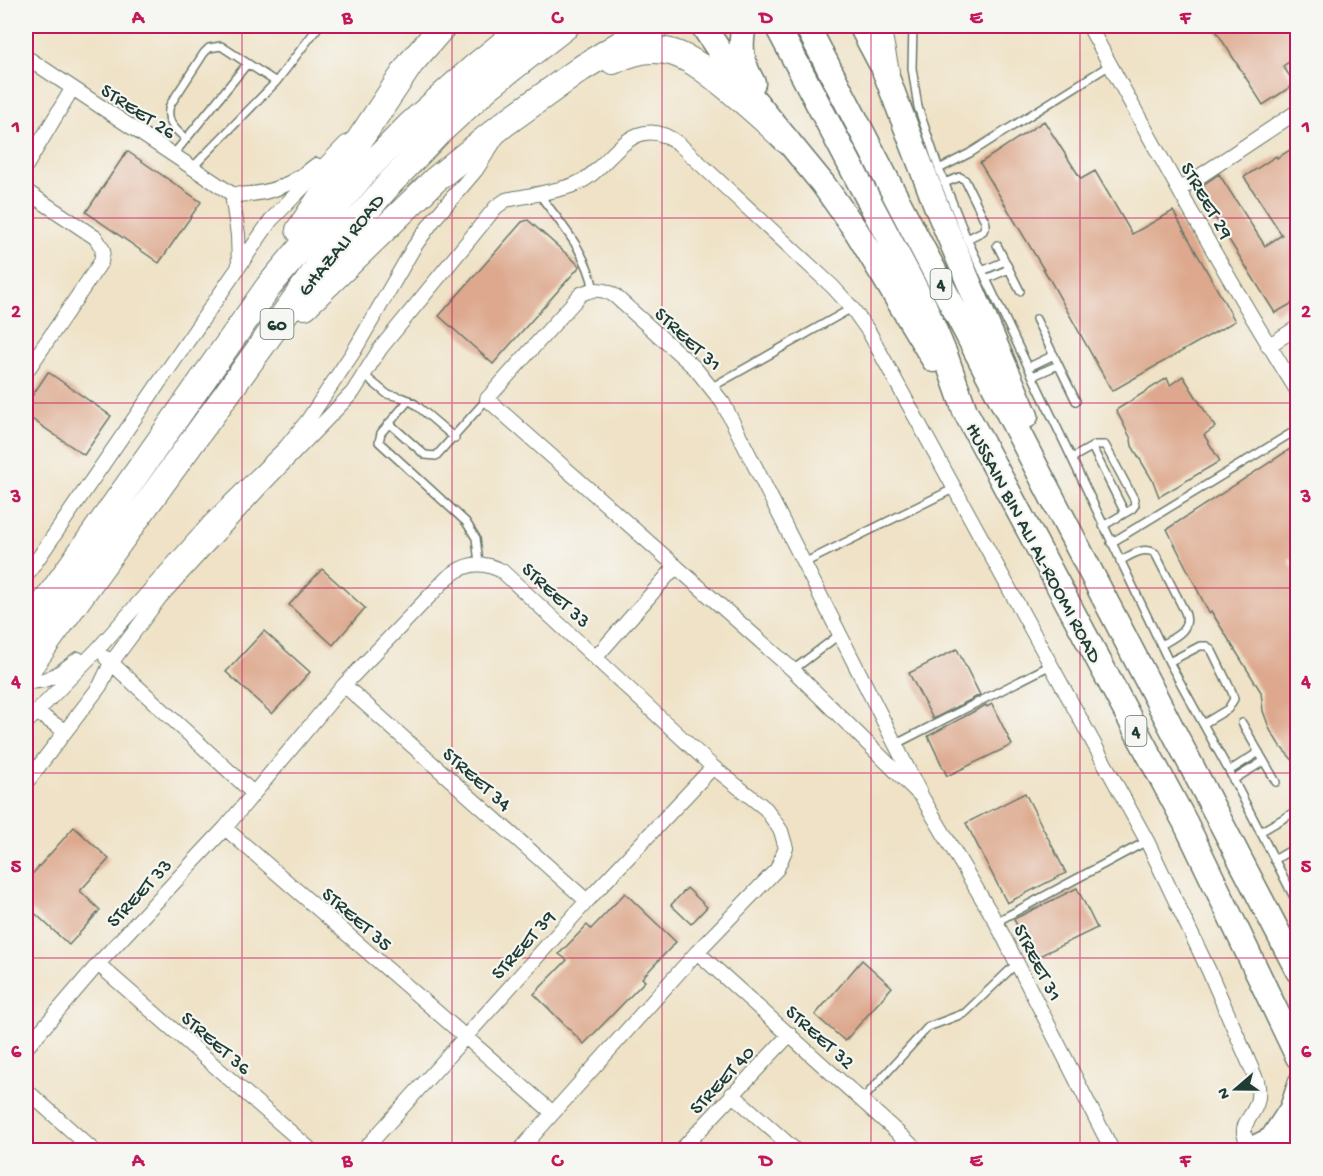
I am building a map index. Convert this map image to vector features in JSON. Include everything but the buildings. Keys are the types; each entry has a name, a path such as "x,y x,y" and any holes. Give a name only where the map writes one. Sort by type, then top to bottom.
{"highway":[{"path":"269,286 288,247 372,120 411,63 443,26"},
{"name":"GHAZALI ROAD","path":"26,630 269,286 374,162 409,126 525,26"},
{"name":"GHAZALI ROAD","path":"28,671 323,261 437,134 488,87 566,26"},
{"path":"253,357 435,180 504,124 582,68 627,40 656,26"},
{"path":"703,26 742,85 823,184 857,232 965,411"},
{"path":"744,26 741,45 743,65 786,140"},
{"name":"HUSSAIN BIN ALI AL-ROOMI ROAD","path":"777,26 924,305 950,366 965,411 1185,822 1298,1057"},
{"name":"HUSSAIN BIN ALI AL-ROOMI ROAD","path":"807,26 1298,971"},
{"path":"861,26 886,72"},
{"path":"867,26 937,208 1023,406 1054,501"},
{"path":"878,26 886,72"},
{"path":"540,99 622,57 644,51 668,51 691,59 740,98 786,140"}],"street":[{"name":"STREET 29","path":"1089,26 1179,190 1298,392"},
{"name":"STREET 26","path":"26,57 232,194"},
{"path":"26,166 72,89"},
{"path":"1179,190 1298,111"},
{"path":"26,576 271,220 346,142 372,120"},
{"path":"26,723 97,650 212,520 286,447 308,420 354,351 414,247 435,218 476,170 504,124"},
{"path":"26,783 100,686 111,663 168,588 353,392 380,349 496,207 506,200 572,185 584,180 617,148 632,139 647,134 668,137 679,144 781,239 852,308 869,332 1147,841 1209,971 1257,1081 1258,1102 1244,1132 1247,1149 1270,1137 1298,1135"},
{"path":"239,266 238,235 232,194 263,194 282,187 309,171 332,150 346,142"},
{"path":"26,191 96,238 104,250 101,262 26,372"},
{"path":"487,399 575,299 581,294 594,290"},
{"name":"STREET 31","path":"594,290 606,291 615,296 695,368 712,387 733,422 922,796 996,922 1112,1150"},
{"path":"1269,346 1298,327"},
{"name":"STREET 31","path":"487,399 793,670 922,796"},
{"name":"STREET 33","path":"26,1048 98,964 225,828 344,685 450,575 466,565 478,563 491,565 502,571 713,767 766,809 781,831 786,848 777,869 697,952 520,1150"},
{"path":"596,657 676,566"},
{"path":"97,650 253,793"},
{"path":"28,671 33,682 53,678 82,656 97,650"},
{"name":"STREET 34","path":"344,685 587,901"},
{"path":"36,712 65,731"},
{"name":"STREET 39","path":"364,1150 587,901 713,767"},
{"name":"STREET 35","path":"225,828 553,1113"},
{"name":"STREET 32","path":"697,952 917,1150"},
{"name":"STREET 36","path":"98,964 311,1150"},
{"name":"STREET 40","path":"681,1150 789,1034"},
{"path":"1270,1137 1289,1108 1298,1081"},
{"path":"26,1090 93,1150"},
{"path":"732,1094 795,1150"}],"lane":[{"path":"192,168 276,82 319,26"},
{"path":"901,26 913,28 912,68 915,94 939,170 967,239 1169,662 1229,771 1297,905"},
{"path":"186,139 173,128 168,111 209,48 221,46 276,82"},
{"path":"173,156 247,64"},
{"path":"939,170 1110,65"},
{"path":"944,183 957,178 965,180 985,221 983,231 967,239"},
{"path":"539,193 580,250 590,273 594,290"},
{"path":"997,245 1020,291"},
{"path":"982,271 1005,261"},
{"path":"986,279 1009,269"},
{"path":"712,387 852,308"},
{"path":"1036,319 1076,400"},
{"path":"1029,367 1054,355"},
{"path":"1034,376 1058,365"},
{"path":"365,376 387,394 409,400 454,438"},
{"path":"389,423 428,457 432,457 440,454 487,399"},
{"path":"409,400 379,436 379,442 466,522 476,538 478,563"},
{"path":"1111,543 1298,429"},
{"path":"1072,458 1102,444 1108,448 1134,499 1134,507 1103,526"},
{"path":"1092,447 1125,513"},
{"path":"804,563 955,488"},
{"path":"1120,561 1141,550 1151,550 1155,553 1185,612 1187,621 1183,631 1161,645"},
{"path":"793,670 840,634"},
{"path":"1169,662 1200,646 1207,646 1212,651 1234,699 1228,709 1203,724"},
{"path":"896,744 1051,665"},
{"path":"1242,723 1276,782"},
{"path":"1229,771 1258,752"},
{"path":"1233,780 1264,761"},
{"path":"1260,832 1298,810"},
{"path":"996,922 1147,841"},
{"path":"1274,860 1298,846"},
{"path":"1289,888 1298,883"},
{"path":"862,1100 928,1027 965,1013 1017,963"}]}
